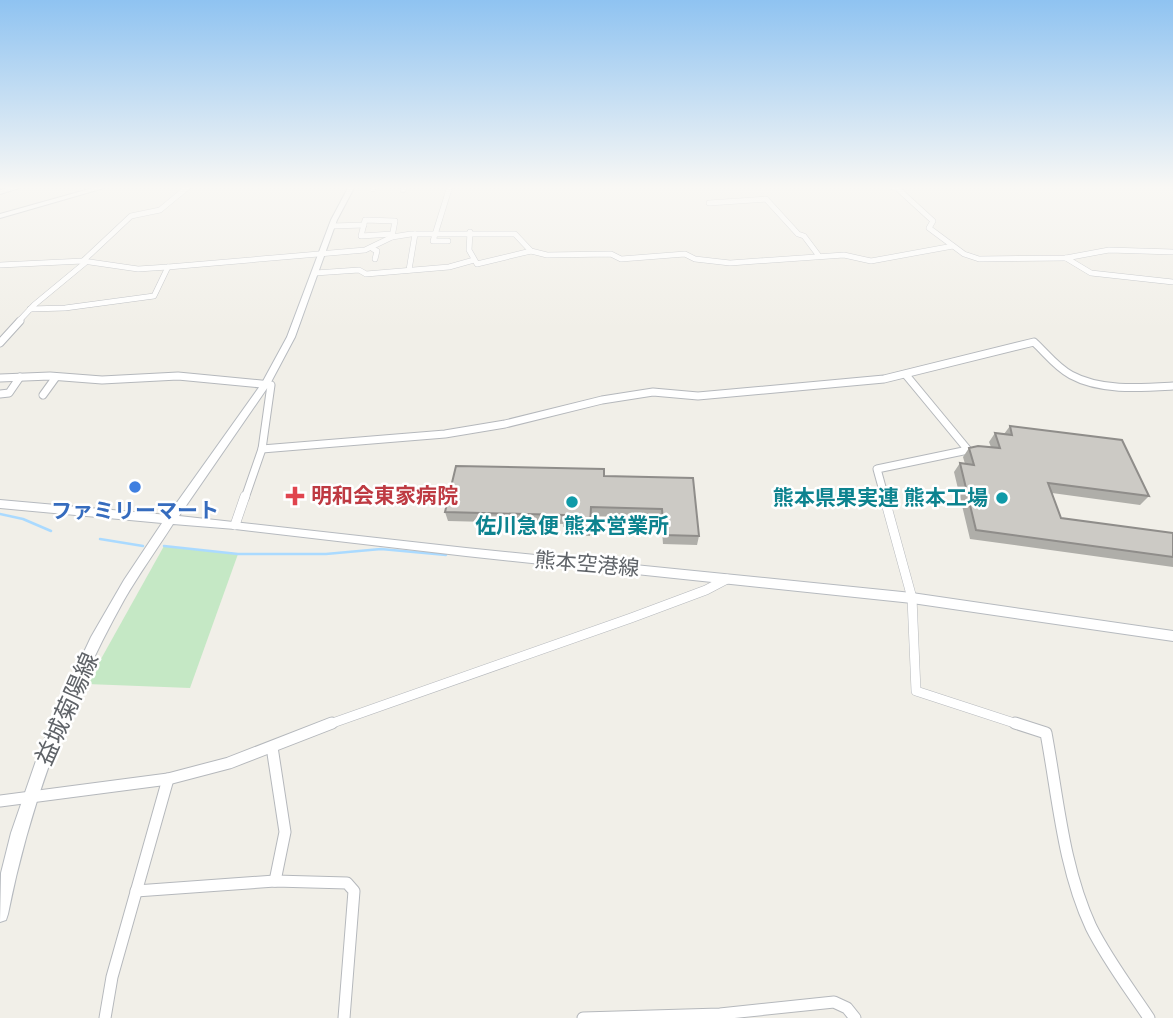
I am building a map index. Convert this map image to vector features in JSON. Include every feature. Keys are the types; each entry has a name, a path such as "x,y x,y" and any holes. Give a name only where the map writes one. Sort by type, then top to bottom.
{"main road":[{"name":"益城菊陽線","path":"0,914 6,879 29,797 60,716 86,661 117,602 171,518 266,384 291,337 329,234"},
{"name":"熊本空港線","path":"0,504 171,518 412,547 912,597 1173,636"}],"street":[{"path":"0,343 30,309 114,234"},
{"path":"362,234 361,236 411,234"},
{"path":"409,270 415,234"},
{"path":"435,234 433,241 448,241"},
{"path":"470,234 469,250 477,264 531,251 561,256 611,254 621,259 685,254 695,259 744,263 844,255 872,261 953,246"},
{"path":"504,234 515,234 531,251"},
{"path":"799,234 804,236 819,256"},
{"path":"936,234 970,257 979,259 1066,258 1124,249 1173,253"},
{"path":"0,265 85,261 138,269 168,267 373,249 392,236"},
{"path":"373,249 377,251 375,259"},
{"path":"1066,258 1091,273 1173,282"},
{"path":"315,273 359,270 366,274 449,267 474,260"},
{"path":"30,309 65,308 154,296 168,267"},
{"path":"262,449 373,444 505,424 596,401 680,391 698,396 842,384 906,375 1034,342 1065,371 1085,380 1140,388 1173,386"},
{"path":"906,375 968,450 877,469 912,597 916,691 1046,733 1076,883 1086,913 1104,952 1149,1018"},
{"path":"0,377 102,380 178,376 271,385 262,449 235,525"},
{"path":"0,394 9,393 20,377"},
{"path":"43,395 56,377"},
{"path":"0,801 168,779 229,764 351,716 631,618 706,590 729,578"},
{"path":"272,747 285,832 275,881"},
{"path":"105,1018 112,977 168,779"},
{"path":"136,891 275,881 347,883 354,891 344,1018"},
{"path":"583,1018 720,1014 834,1002 847,1008 855,1018"}],"green space":[{"path":"164,546 238,554 190,688 87,684"}],"building":[{"name":"熊本県果実連 熊本工場","path":"1010,426 1122,440 1149,496 1048,483 1061,518 1173,533 1173,557 976,530 960,463 974,465 969,448 1000,448 995,433 1012,435"},
{"name":"佐川急便 熊本営業所","path":"456,466 604,469 604,476 693,478 699,536 664,535 662,509 591,507 590,527 564,526 564,515 445,512"}],"waterway":[{"path":"0,514 23,519 51,531"},
{"path":"100,539 143,546"},
{"path":"164,546 238,554 326,554 381,549 446,555"}],"place":[{"name":"ファミリーマート","path":"135,487"},
{"name":"明和会東家病院","path":"295,496"},
{"name":"熊本県果実連 熊本工場","path":"1002,498"},
{"name":"佐川急便 熊本営業所","path":"572,502"}]}
